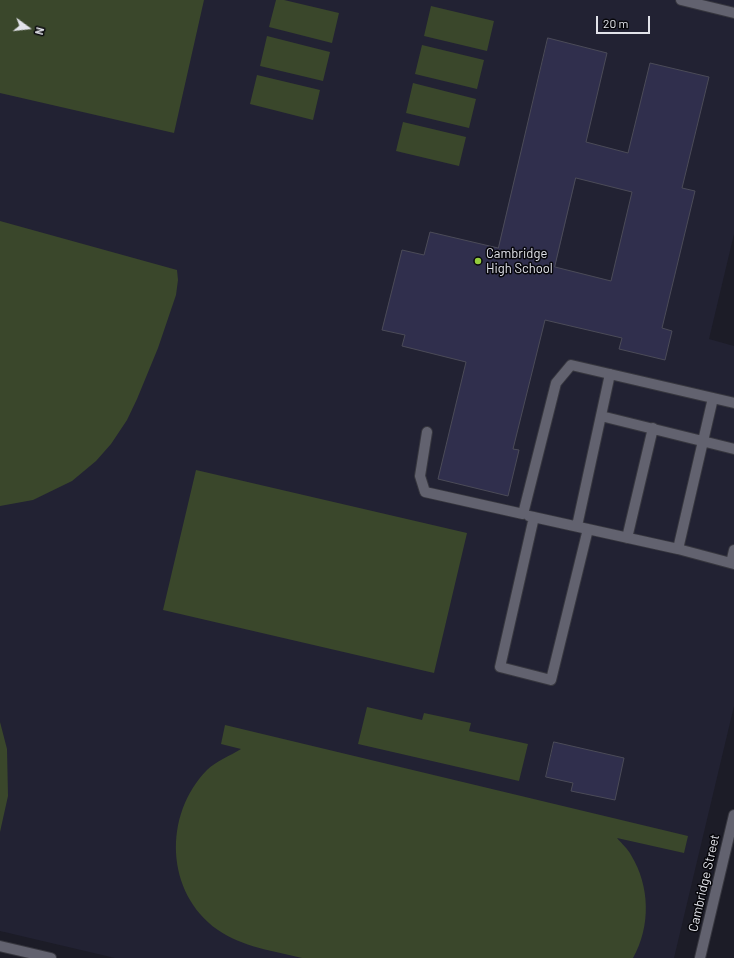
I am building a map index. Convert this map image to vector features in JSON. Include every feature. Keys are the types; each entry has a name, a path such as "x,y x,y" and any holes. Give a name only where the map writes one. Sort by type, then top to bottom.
{"street":[{"path":"681,0 734,13"},
{"path":"523,514 556,383 571,364 734,403"},
{"path":"577,526 610,374"},
{"path":"678,549 713,398"},
{"path":"601,416 734,449"},
{"path":"628,538 652,428"},
{"path":"427,432 420,476 425,492 678,549 733,563 734,550"},
{"path":"534,517 500,667 551,680 588,529"},
{"name":"Cambridge Street","path":"700,958 734,815"},
{"path":"0,946 51,958"}],"shaded area":[{"path":"0,0 734,0 734,234 709,339 734,346 734,706 674,958 115,958 0,931"}],"green space":[{"path":"0,0 204,0 174,133 0,93"},
{"path":"276,0 284,0 339,13 332,43 269,27"},
{"path":"431,6 494,21 487,51 424,36"},
{"path":"267,36 330,52 323,81 260,66"},
{"path":"422,45 484,60 477,89 415,74"},
{"path":"257,75 320,90 313,120 250,104"},
{"path":"413,83 476,99 469,128 406,113"},
{"path":"403,122 466,137 459,166 396,151"},
{"path":"0,221 177,270 178,280 176,295 158,348 127,420 111,444 96,461 72,481 33,500 0,506"},
{"path":"196,470 467,533 434,673 163,610"},
{"path":"367,707 422,720 424,713 471,723 469,731 528,744 519,781 358,744"},
{"path":"0,722 7,749 8,796 0,832"},
{"path":"225,725 688,836 684,853 617,838 631,855 642,880 645,893 646,906 643,933 633,958 302,958 258,948 227,936 218,930 201,914 188,896 180,875 176,853 177,831 183,809 193,788 207,770 219,761 241,749 221,744"}],"building":[{"name":"Cambridge High School","path":"548,38 607,53 586,142 628,153 650,63 709,77 682,188 695,191 662,328 672,331 665,360 619,349 622,338 545,320 513,449 519,450 508,496 438,479 466,362 402,346 405,335 382,330 402,250 424,255 430,232 498,248","holes":["576,178 632,192 611,281 555,267"]},
{"path":"554,742 624,758 615,800 571,791 573,783 546,777"}],"place":[{"name":"Cambridge High School","path":"478,261"}]}
